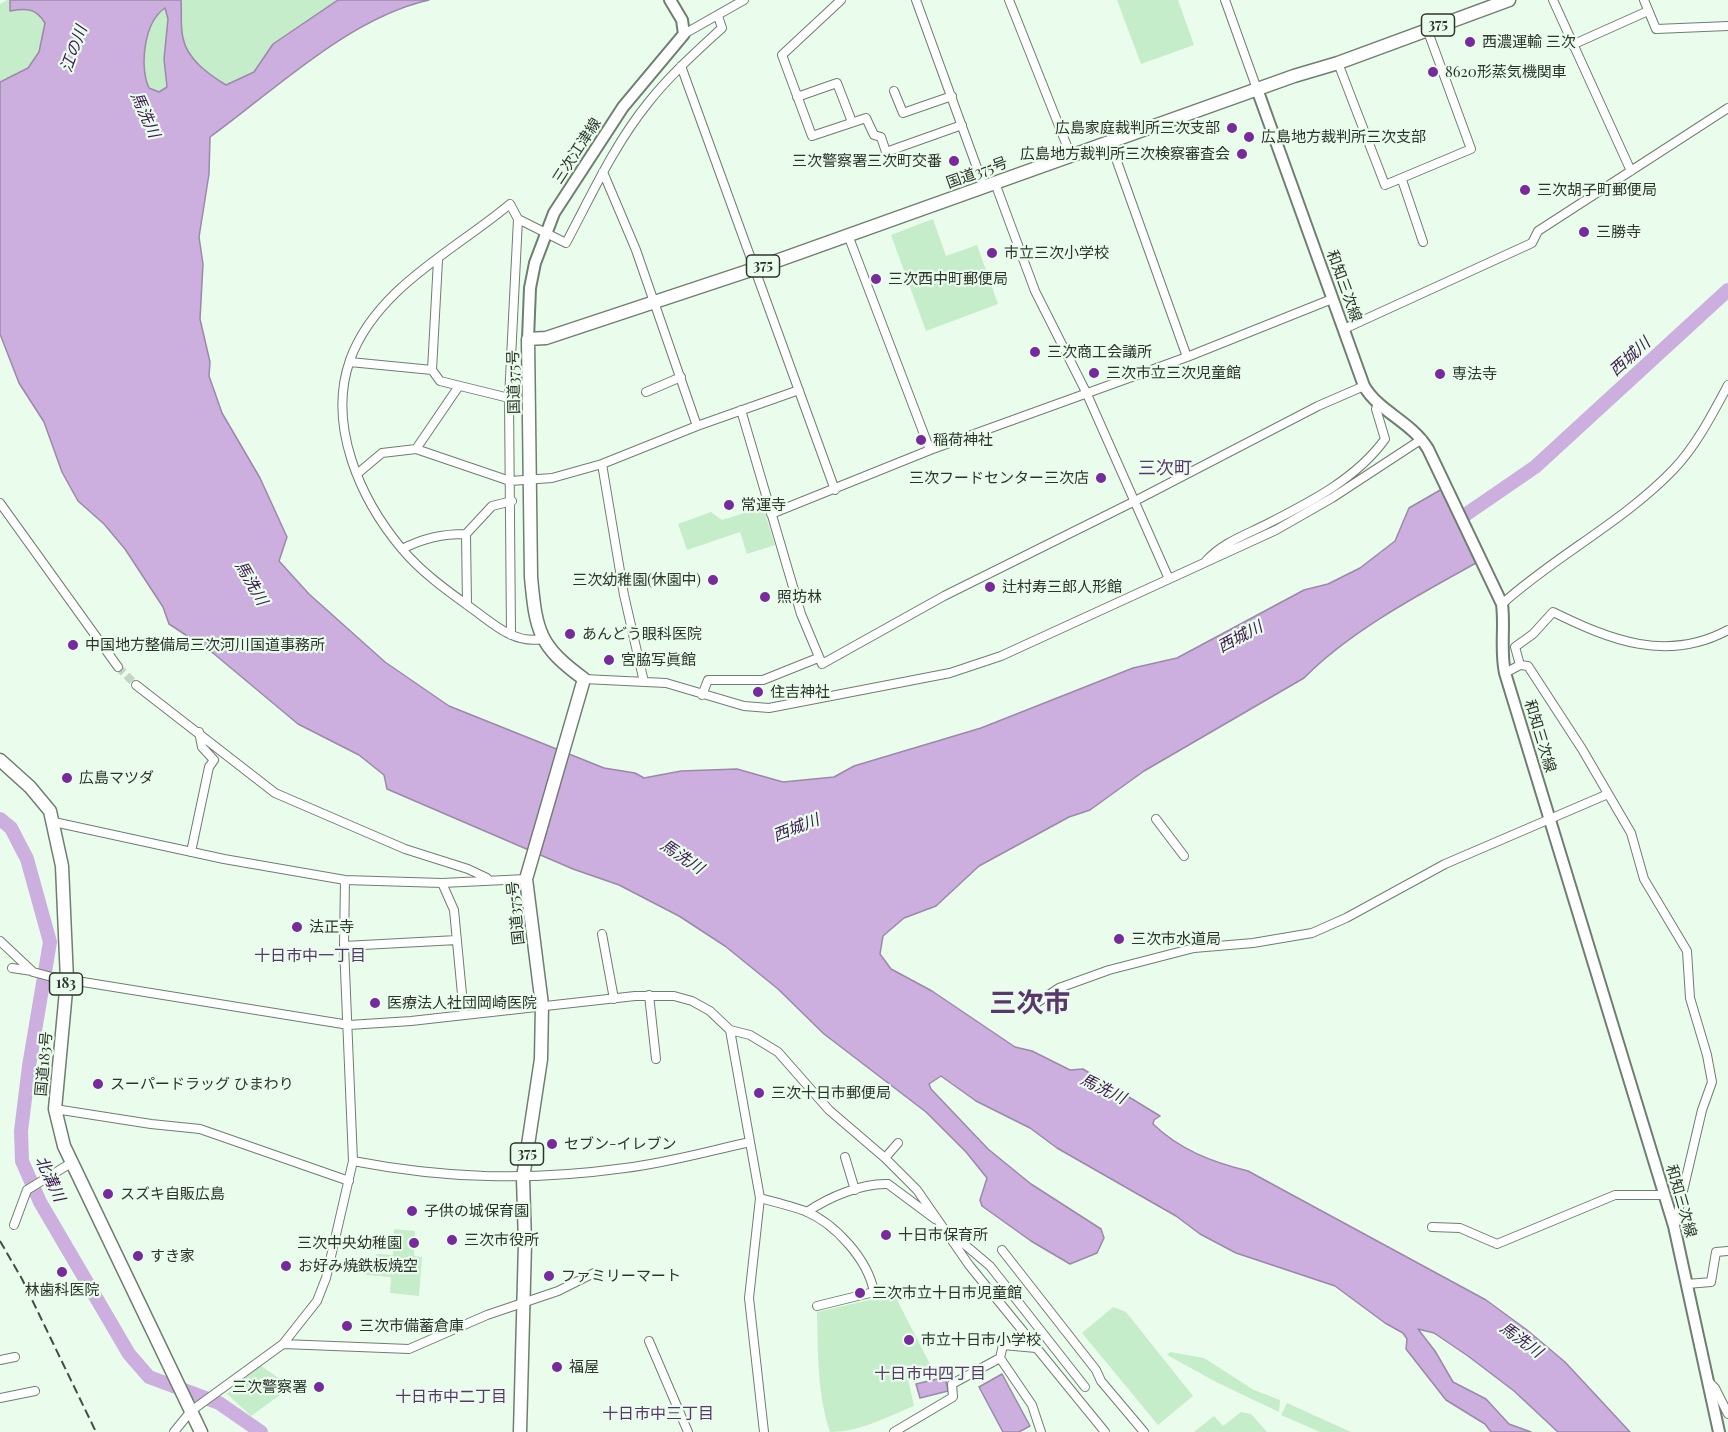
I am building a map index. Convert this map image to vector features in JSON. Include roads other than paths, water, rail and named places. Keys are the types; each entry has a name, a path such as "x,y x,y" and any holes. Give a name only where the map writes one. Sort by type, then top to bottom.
{"highway":[{"name":"国道375号","path":"520,1432 521,1303 525,1243 523,1178 541,1059 542,1005 526,879 584,679 557,660 542,639 534,610 531,577 528,339 546,338 754,269 1257,89 1338,63 1509,0"},
{"name":"国道183号","path":"0,760 43,800 54,822 62,866 67,980 55,1109 64,1146 201,1432"}],"main road":[{"path":"670,0 679,15 684,34"},
{"name":"三次江津線","path":"528,339 530,288 546,231 554,213 623,107 684,34"},
{"name":"和知三次線","path":"1257,89 1364,386 1378,403 1422,439 1502,604 1504,619 1501,656 1505,673 1674,1226 1719,1432"}],"street":[{"path":"684,34 744,0"},
{"path":"841,0 782,56 812,136 866,118 874,135 881,137 886,152 962,124"},
{"path":"916,0 962,124 1035,291 1086,392 1169,579"},
{"path":"1009,0 1071,156"},
{"path":"1225,0 1257,89"},
{"path":"1553,0 1631,171"},
{"path":"1644,0 1656,29 1728,26"},
{"path":"1572,45 1648,11"},
{"path":"518,219 566,243 603,172 646,105 681,66 722,28 718,16"},
{"path":"1338,63 1385,185 1402,180 1471,149 1427,29"},
{"path":"681,66 835,490"},
{"path":"797,97 837,83 852,122"},
{"path":"894,90 903,113 952,96"},
{"path":"1344,329 1532,243 1538,231 1728,108"},
{"path":"1110,142 1187,357"},
{"path":"603,172 636,250 681,376 696,426"},
{"path":"1402,180 1423,242"},
{"path":"511,635 512,501 508,398 518,219 510,204 395,293 376,312 361,336 350,362 344,387 343,427 357,474 368,497 402,549 421,568 467,605 511,635 528,642 542,639"},
{"path":"848,235 930,450"},
{"path":"438,260 432,370 440,381 508,398"},
{"path":"771,514 930,450 1187,357 1332,299"},
{"path":"350,362 432,370"},
{"path":"646,392 681,376"},
{"path":"1502,604 1531,578 1612,520 1673,471 1692,448 1728,385"},
{"path":"416,449 459,386"},
{"path":"741,410 801,614 822,664 944,596 1318,406 1364,386"},
{"path":"357,474 382,453 416,449 510,481 552,478 602,464 696,426 799,390"},
{"path":"1203,564 1218,548 1270,523 1349,477 1375,453 1385,439 1376,409 1378,403"},
{"path":"584,679 666,683 744,706 769,708 950,673 1001,656 1058,632 1276,530 1332,498 1422,439"},
{"path":"602,464 624,595 644,682"},
{"path":"467,605 466,534 492,506 512,501"},
{"path":"0,503 118,667"},
{"path":"402,549 421,539 442,534 466,534"},
{"path":"1520,665 1515,647 1533,634 1552,612 1591,631 1651,648 1669,647 1718,635 1728,630"},
{"path":"702,695 708,680 763,680 818,658"},
{"path":"1505,673 1520,665 1528,666 1631,833 1644,879 1687,951 1690,998 1707,1055 1712,1082 1702,1110 1674,1226"},
{"path":"136,685 275,793 405,849 468,869 488,879"},
{"path":"191,852 209,768 214,760 202,747 198,732"},
{"path":"1035,1004 1059,988 1119,967 1194,948 1253,944 1312,933 1346,918 1445,864 1608,794"},
{"path":"1156,819 1184,856"},
{"path":"54,822 191,852 345,880 442,883 488,879 526,879"},
{"path":"174,1432 191,1411 283,1344 317,1301 326,1278 353,1161 344,946 345,880"},
{"path":"442,883 454,910 464,1015"},
{"path":"602,934 614,999"},
{"path":"344,946 457,940"},
{"path":"0,941 36,972"},
{"path":"12,969 67,980 349,1025 649,995 674,996 692,1000 710,1011 730,1030 750,1035 778,1053 829,1110 885,1158 917,1190 969,1265 1105,1432"},
{"path":"649,995 656,1059"},
{"path":"730,1030 760,1198 749,1298 764,1432"},
{"path":"55,1109 200,1129 349,1180"},
{"path":"353,1161 404,1171 490,1178 523,1178 627,1168 750,1142"},
{"path":"885,1158 898,1143"},
{"path":"845,1157 855,1190"},
{"path":"14,1225 27,1190 72,1163"},
{"path":"807,1212 819,1203 855,1190 876,1184 888,1184 990,1266 1085,1387"},
{"path":"1432,1227 1460,1228 1497,1244 1615,1195 1665,1195"},
{"path":"760,1198 807,1212 838,1234 862,1260 874,1292 817,1306"},
{"path":"1002,1250 1096,1370 1101,1381 1144,1432"},
{"path":"1687,1284 1711,1282 1716,1252 1728,1251"},
{"path":"283,1344 409,1349 521,1303 558,1291 594,1273"},
{"path":"649,1341 688,1432"},
{"path":"1036,1348 1003,1345 1000,1358 1032,1405 1041,1432"},
{"path":"0,1360 15,1357"},
{"path":"894,1432 952,1397 952,1384 1000,1358"},
{"path":"1708,1381 1715,1388 1728,1414"},
{"path":"0,1398 35,1392"}],"water":[{"path":"10,0 181,0 181,24 185,46 206,71 226,85 254,72 273,44 338,0 429,0 399,9 370,22 342,39 287,77 210,137 209,174 199,237 203,264 200,319 210,362 209,376 222,413 260,478 287,537 279,561 309,594 385,662 449,706 604,768 635,773 644,778 681,771 737,769 783,782 834,777 854,766 981,728 1133,668 1177,658 1304,590 1328,584 1360,568 1395,541 1409,508 1442,489 1478,562 1386,614 1342,645 1304,678 1144,771 1090,810 1069,817 979,866 936,906 904,918 883,936 880,954 891,969 932,991 1015,1047 1032,1051 1070,1070 1083,1069 1160,1116 1154,1120 1153,1124 1185,1148 1222,1164 1248,1171 1486,1300 1565,1362 1630,1432 1558,1432 1514,1391 1468,1356 1434,1333 1418,1329 1435,1351 1453,1382 1486,1399 1509,1424 1531,1432 1491,1432 1485,1424 1446,1400 1406,1349 1407,1339 1403,1333 1385,1323 1335,1286 1236,1253 1200,1234 1176,1216 1057,1148 1030,1128 976,1101 941,1076 929,1084 931,1089 988,1149 1031,1184 1101,1229 1104,1238 1097,1253 1070,1264 1031,1241 982,1206 980,1200 987,1178 966,1152 926,1112 824,1034 778,989 725,946 679,916 619,885 573,869 387,789 384,775 359,755 298,724 213,653 169,624 163,607 125,549 104,524 78,501 62,472 44,422 19,383 0,334 0,82 28,68 39,52 45,23 38,14 30,10 10,11","holes":["165,8 168,19 164,59 167,87 159,92 149,88 146,79 145,45 152,23"]},
{"path":"1002,1374 1030,1426 1019,1432 1003,1432 979,1387"},
{"path":"945,1377 948,1391 920,1398 916,1384"}],"waterway":[{"name":"西城川","path":"1452,524 1535,467 1728,290"},
{"name":"北溝川","path":"0,819 11,828 27,859 50,942 29,1066 21,1131 22,1161 40,1202 129,1354 149,1377 219,1403 261,1432"}],"tunnel":[{"path":"118,667 136,685"}],"railway":[{"path":"0,1241 22,1279 96,1432"}],"place":[{"name":"西濃運輸 三次","path":"1470,42"},
{"name":"8620形蒸気機関車","path":"1433,72"},
{"name":"広島家庭裁判所三次支部","path":"1232,128"},
{"name":"広島地方裁判所三次支部","path":"1249,137"},
{"name":"広島地方裁判所三次検察審査会","path":"1242,154"},
{"name":"三次警察署三次町交番","path":"954,161"},
{"name":"三次胡子町郵便局","path":"1525,190"},
{"name":"三勝寺","path":"1584,232"},
{"name":"市立三次小学校","path":"992,253"},
{"name":"三次西中町郵便局","path":"876,279"},
{"name":"三次商工会議所","path":"1035,352"},
{"name":"三次市立三次児童館","path":"1094,373"},
{"name":"専法寺","path":"1440,374"},
{"name":"稲荷神社","path":"921,440"},
{"name":"三次フードセンター三次店","path":"1101,478"},
{"name":"常運寺","path":"729,505"},
{"name":"三次幼稚園(休園中)","path":"713,580"},
{"name":"辻村寿三郎人形館","path":"990,587"},
{"name":"照坊林","path":"765,597"},
{"name":"あんどう眼科医院","path":"570,634"},
{"name":"中国地方整備局三次河川国道事務所","path":"73,645"},
{"name":"宮脇写眞館","path":"609,660"},
{"name":"住吉神社","path":"758,692"},
{"name":"広島マツダ","path":"67,778"},
{"name":"法正寺","path":"297,927"},
{"name":"三次市水道局","path":"1119,939"},
{"name":"医療法人社団岡崎医院","path":"375,1003"},
{"name":"スーパードラッグ ひまわり","path":"98,1084"},
{"name":"三次十日市郵便局","path":"759,1093"},
{"name":"セブン-イレブン","path":"552,1144"},
{"name":"スズキ自販広島","path":"108,1194"},
{"name":"子供の城保育園","path":"412,1211"},
{"name":"十日市保育所","path":"886,1235"},
{"name":"三次市役所","path":"452,1240"},
{"name":"三次中央幼稚園","path":"414,1243"},
{"name":"すき家","path":"138,1256"},
{"name":"お好み焼鉄板焼空","path":"286,1266"},
{"name":"林歯科医院","path":"62,1272"},
{"name":"ファミリーマート","path":"549,1276"},
{"name":"三次市立十日市児童館","path":"860,1293"},
{"name":"三次市備蓄倉庫","path":"347,1326"},
{"name":"市立十日市小学校","path":"909,1340"},
{"name":"福屋","path":"557,1367"},
{"name":"三次警察署","path":"319,1387"}],"district":[{"name":"三次町","path":"1165,468"},
{"name":"十日市中一丁目","path":"310,956"},
{"name":"三次市","path":"1030,1004"},
{"name":"十日市中四丁目","path":"930,1374"},
{"name":"十日市中二丁目","path":"451,1397"},
{"name":"十日市中三丁目","path":"658,1414"}],"water label":[{"name":"江の川","path":"74,49"},
{"name":"馬洗川","path":"145,115"},
{"name":"馬洗川","path":"251,583"},
{"name":"馬洗川","path":"682,857"},
{"name":"馬洗川","path":"1103,1089"},
{"name":"馬洗川","path":"1521,1340"}]}
